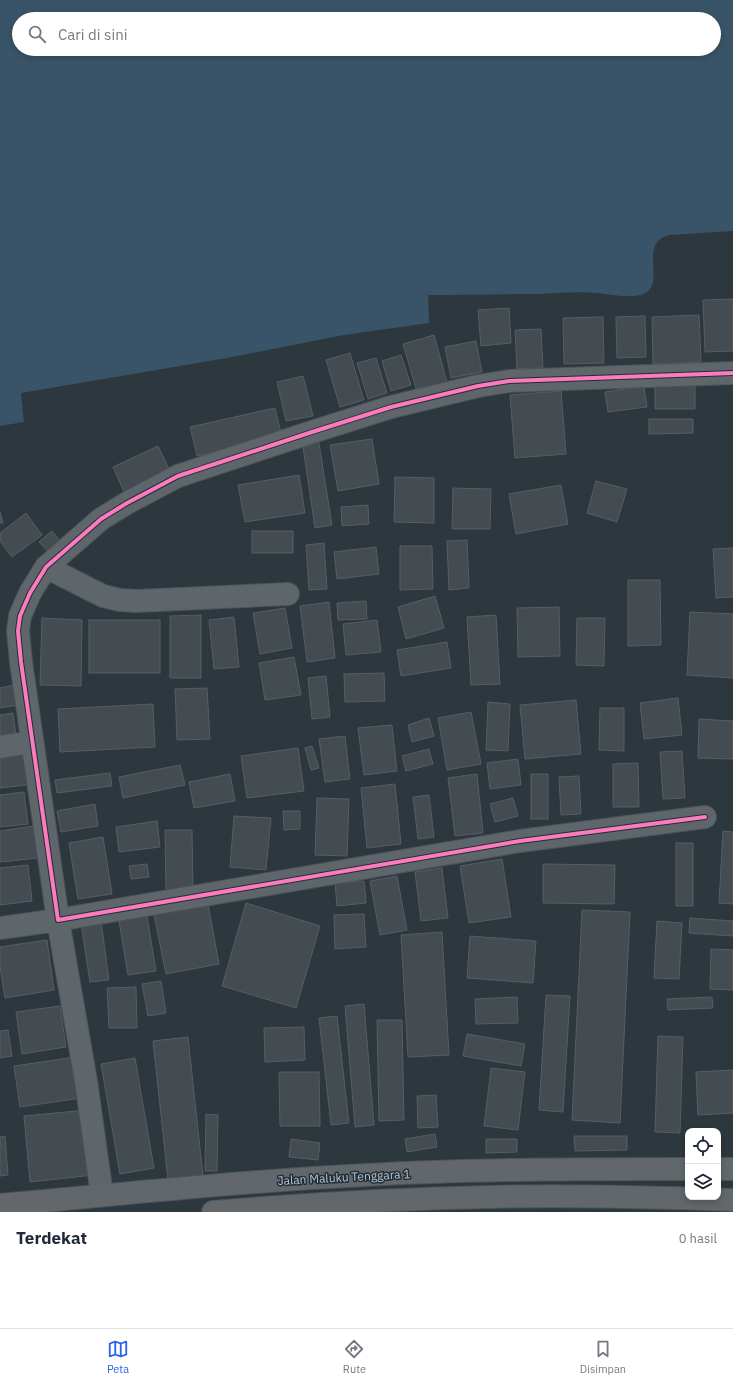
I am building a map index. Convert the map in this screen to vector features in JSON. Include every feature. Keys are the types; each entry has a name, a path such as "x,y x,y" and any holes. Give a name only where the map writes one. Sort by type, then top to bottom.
{"highway":[{"name":"Jalan Maluku Tenggara 1","path":"0,1205 366,1175 545,1169 685,1169"},
{"path":"721,1169 733,1170"},
{"path":"213,1212 243,1211 312,1204 488,1197 627,1196 733,1200"}],"street":[{"path":"102,1196 86,1081 58,920 32,742 18,631 23,605 46,567 101,519 178,476 391,407 478,386 509,381 733,373"},
{"path":"46,567 103,596 120,600 137,601 288,594"},
{"path":"0,747 32,742"},
{"path":"0,928 58,920 520,841 705,817"}],"water":[{"path":"0,0 733,0 733,231 669,235 660,239 655,245 653,253 652,286 647,292 636,296 582,292 428,295 429,323 344,335 227,358 21,393 24,422 0,426"}],"building":[{"path":"733,299 733,351 705,352 703,300"},
{"path":"509,308 511,343 481,346 478,310"},
{"path":"699,315 701,362 653,364 652,317"},
{"path":"645,316 646,357 617,358 616,317"},
{"path":"603,317 604,363 564,364 563,318"},
{"path":"541,329 543,368 517,369 515,330"},
{"path":"434,335 447,382 417,392 403,344"},
{"path":"476,341 482,372 451,378 445,347"},
{"path":"350,353 364,400 340,407 326,360"},
{"path":"401,355 411,385 391,391 382,361"},
{"path":"376,358 387,393 368,399 357,363"},
{"path":"303,376 313,416 286,421 277,382"},
{"path":"655,380 695,381 695,409 655,409"},
{"path":"644,386 647,407 608,412 605,392"},
{"path":"561,391 566,454 515,458 510,395"},
{"path":"275,408 282,437 197,456 190,427"},
{"path":"649,419 693,419 693,433 649,434"},
{"path":"318,437 332,525 315,528 302,440"},
{"path":"372,439 379,484 338,491 330,445"},
{"path":"158,446 171,473 125,494 113,467"},
{"path":"299,475 305,513 245,522 238,485"},
{"path":"395,477 434,478 434,523 394,522"},
{"path":"596,481 627,489 617,522 587,513"},
{"path":"561,485 568,524 516,534 509,494"},
{"path":"453,488 491,489 490,529 452,529"},
{"path":"368,505 369,524 342,526 341,507"},
{"path":"0,512 3,523 0,523"},
{"path":"26,513 42,535 12,557 0,541 0,533"},
{"path":"52,531 64,545 52,556 39,542"},
{"path":"252,531 293,531 293,553 252,553"},
{"path":"467,540 469,588 449,590 447,541"},
{"path":"324,543 327,589 309,590 306,545"},
{"path":"400,546 432,546 433,589 400,590"},
{"path":"376,547 379,574 337,579 334,552"},
{"path":"733,548 733,597 716,598 713,549"},
{"path":"628,580 660,580 661,645 628,646"},
{"path":"435,596 444,628 406,639 398,607"},
{"path":"366,601 367,619 338,620 337,603"},
{"path":"329,602 335,658 307,662 300,606"},
{"path":"559,607 560,656 518,657 517,608"},
{"path":"285,608 292,648 260,654 253,613"},
{"path":"690,612 733,614 733,678 687,675"},
{"path":"201,615 201,678 170,678 170,616"},
{"path":"496,615 500,684 471,685 467,617"},
{"path":"234,617 239,667 214,669 209,620"},
{"path":"42,618 82,620 81,686 40,685"},
{"path":"577,618 605,618 604,666 576,665"},
{"path":"89,620 160,620 160,673 89,673"},
{"path":"377,620 381,652 346,655 343,624"},
{"path":"447,642 451,668 401,676 397,650"},
{"path":"294,657 301,695 265,700 259,663"},
{"path":"384,673 385,701 345,702 344,674"},
{"path":"326,676 330,717 312,719 308,678"},
{"path":"15,685 18,705 0,708 0,688"},
{"path":"207,688 210,739 177,740 175,689"},
{"path":"678,698 682,735 644,739 640,703"},
{"path":"576,700 581,754 525,759 520,705"},
{"path":"488,702 510,704 508,751 486,750"},
{"path":"153,704 155,747 60,752 58,709"},
{"path":"600,708 624,708 624,751 599,750"},
{"path":"471,712 481,764 447,770 438,718"},
{"path":"13,713 16,736 0,738 0,715"},
{"path":"429,718 434,736 412,742 408,725"},
{"path":"699,719 733,721 733,759 698,758"},
{"path":"392,725 397,771 364,775 358,728"},
{"path":"345,736 350,779 325,782 319,739"},
{"path":"312,746 319,768 311,770 305,748"},
{"path":"298,748 304,791 247,798 241,756"},
{"path":"429,749 433,764 406,771 402,756"},
{"path":"23,750 27,785 0,788 0,753"},
{"path":"682,751 685,798 663,799 660,752"},
{"path":"518,759 521,785 490,789 487,763"},
{"path":"638,763 639,807 613,807 613,764"},
{"path":"180,765 185,785 123,798 119,777"},
{"path":"110,773 112,786 57,793 55,780"},
{"path":"230,774 235,801 194,808 189,782"},
{"path":"477,774 483,833 455,836 448,778"},
{"path":"531,774 548,774 548,819 531,819"},
{"path":"579,776 581,814 561,815 559,777"},
{"path":"395,784 401,844 367,848 361,788"},
{"path":"24,792 28,824 0,827 0,795"},
{"path":"429,795 434,837 418,839 413,797"},
{"path":"317,798 349,799 347,856 315,855"},
{"path":"513,798 518,816 495,822 490,804"},
{"path":"95,804 98,826 61,832 57,811"},
{"path":"283,811 300,811 300,829 284,830"},
{"path":"234,816 271,818 266,870 230,867"},
{"path":"157,821 160,847 119,852 116,827"},
{"path":"34,826 38,858 0,862 0,831"},
{"path":"165,830 192,830 193,893 166,894"},
{"path":"723,831 733,832 733,904 719,903"},
{"path":"103,837 112,894 78,899 69,843"},
{"path":"676,843 693,843 693,906 676,906"},
{"path":"502,859 511,917 469,923 460,866"},
{"path":"147,864 149,877 131,879 129,866"},
{"path":"543,864 615,865 614,904 543,903"},
{"path":"28,865 32,901 0,905 0,868"},
{"path":"442,868 448,918 421,921 415,872"},
{"path":"397,876 407,930 380,935 370,881"},
{"path":"364,881 366,903 337,906 335,883"},
{"path":"246,903 320,926 296,1008 222,986"},
{"path":"208,904 219,964 166,974 154,915"},
{"path":"582,910 630,912 620,1123 572,1120"},
{"path":"364,914 366,947 335,949 334,915"},
{"path":"147,916 156,971 128,975 119,921"},
{"path":"690,918 733,921 733,936 689,933"},
{"path":"101,921 109,980 90,982 81,923"},
{"path":"657,921 682,923 679,979 654,978"},
{"path":"442,932 449,1055 408,1057 401,935"},
{"path":"470,936 536,941 533,983 467,978"},
{"path":"47,940 54,990 5,998 0,967 0,947"},
{"path":"711,949 733,950 733,990 710,989"},
{"path":"161,981 166,1013 148,1016 142,984"},
{"path":"136,987 137,1028 109,1028 107,988"},
{"path":"546,995 570,996 563,1112 539,1110"},
{"path":"517,997 518,1023 476,1024 475,999"},
{"path":"712,997 713,1008 668,1010 667,999"},
{"path":"364,1004 374,1125 355,1127 345,1006"},
{"path":"60,1006 66,1047 22,1054 16,1012"},
{"path":"337,1016 349,1123 331,1125 319,1018"},
{"path":"377,1020 402,1020 404,1120 379,1121"},
{"path":"304,1027 305,1060 265,1062 264,1028"},
{"path":"8,1030 12,1056 0,1058 0,1031"},
{"path":"467,1034 525,1044 521,1066 463,1056"},
{"path":"658,1036 683,1037 680,1133 655,1132"},
{"path":"188,1037 203,1176 168,1180 153,1041"},
{"path":"75,1057 81,1098 20,1107 14,1066"},
{"path":"135,1058 154,1168 120,1174 101,1064"},
{"path":"491,1068 525,1072 518,1130 484,1126"},
{"path":"733,1070 733,1113 698,1115 696,1072"},
{"path":"279,1072 319,1072 320,1126 280,1126"},
{"path":"436,1095 438,1127 418,1128 417,1096"},
{"path":"87,1110 94,1175 30,1182 24,1116"},
{"path":"206,1114 218,1115 217,1171 205,1171"},
{"path":"435,1134 437,1147 407,1152 405,1139"},
{"path":"5,1136 8,1175 0,1176 0,1137"},
{"path":"574,1136 627,1136 627,1150 575,1151"},
{"path":"291,1139 320,1143 318,1160 289,1157"},
{"path":"486,1139 517,1139 517,1152 486,1153"}],"cycle path":[{"path":"705,817 520,841 58,920 21,662 18,631 20,616 30,593 46,567 101,519 127,503 178,476 391,407 478,386 509,381 733,373"}]}
